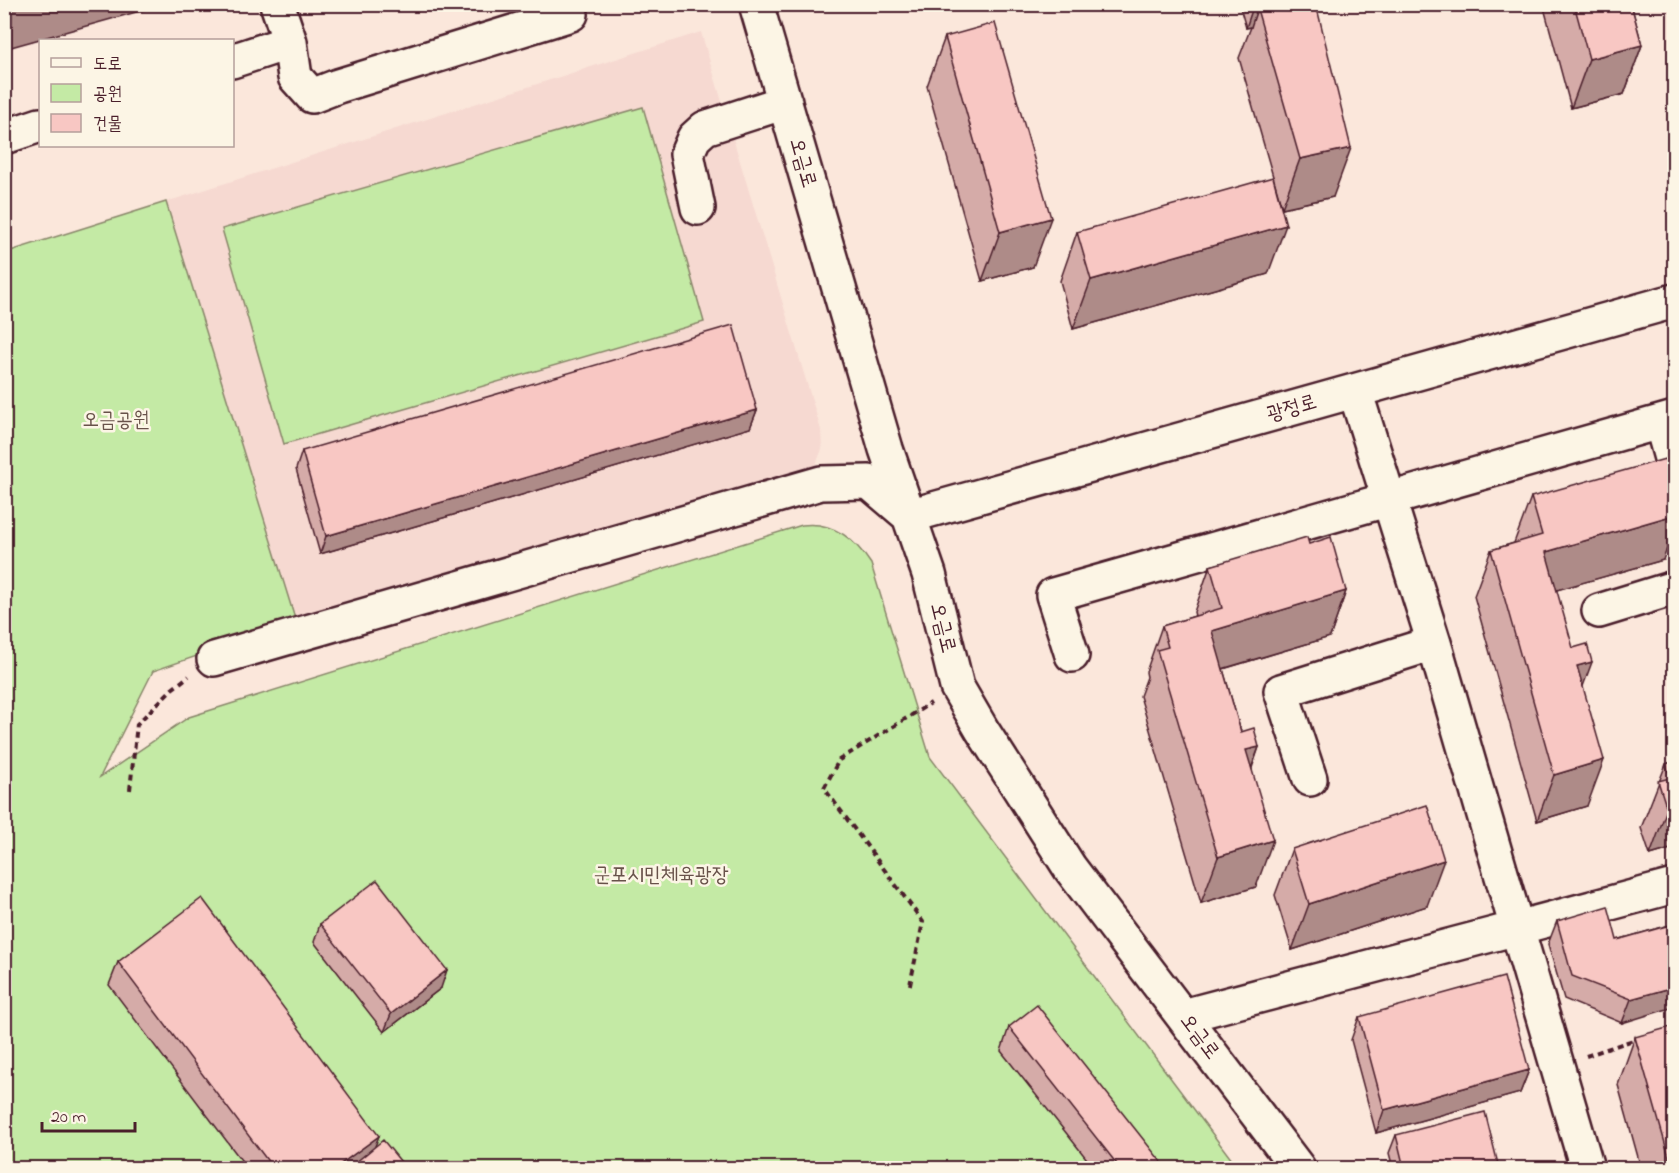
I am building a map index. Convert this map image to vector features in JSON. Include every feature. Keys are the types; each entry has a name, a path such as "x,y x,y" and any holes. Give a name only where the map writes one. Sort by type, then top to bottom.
{"street":[{"path":"278,4 290,42 295,77 312,96 571,14"},
{"name":"오금로","path":"756,4 886,449 929,574 957,687 1070,868 1298,1168"},
{"path":"234,60 290,42"},
{"path":"698,208 687,154 694,138 705,128 785,102"},
{"path":"4,137 39,125"},
{"name":"광정로","path":"909,516 1674,301"},
{"path":"1355,391 1434,643 1587,1168"},
{"path":"1072,655 1053,595 1668,420 1674,469"},
{"path":"214,658 821,483 868,482 909,516"},
{"path":"1599,611 1674,588"},
{"path":"1310,778 1281,691 1434,643"},
{"path":"1183,1016 1674,886"}],"path":[{"path":"130,790 137,724 172,689 214,658"},
{"path":"910,985 923,922 824,788 839,760 957,687"},
{"path":"1557,1066 1646,1035"}],"shaded area":[{"path":"701,32 821,430 822,449 816,464 804,480 296,622 166,202"}],"green space":[{"path":"643,107 704,322 284,444 222,229"},
{"name":"군포시민체육광장","path":"166,202 296,622 153,671 100,777 189,717 802,525 824,526 833,529 858,547 871,564 930,757 1238,1168 5,1168 4,253"}],"building":[{"path":"1272,4 1316,4 1351,148 1300,159 1257,9"},
{"path":"1574,4 1631,4 1642,45 1589,59"},
{"path":"995,23 1051,218 1000,232 945,37"},
{"path":"1273,177 1286,225 1091,280 1077,232"},
{"path":"733,325 757,410 326,536 302,451"},
{"path":"1665,459 1674,494 1674,515 1546,552 1573,648 1587,644 1592,662 1577,666 1604,760 1554,775 1491,550 1542,535 1531,497"},
{"path":"1307,537 1309,544 1331,537 1346,591 1212,631 1241,732 1254,728 1259,747 1246,750 1273,840 1218,857 1157,650 1168,647 1162,626 1222,608 1210,566"},
{"path":"1674,761 1674,807 1667,809 1658,781 1670,778 1666,764"},
{"path":"1427,805 1444,860 1309,904 1292,849"},
{"path":"377,880 447,970 391,1014 320,924"},
{"path":"202,898 379,1136 335,1168 273,1168 118,962"},
{"path":"1608,906 1617,940 1670,925 1674,942 1674,987 1631,999 1572,976 1557,921"},
{"path":"1504,977 1529,1070 1384,1110 1359,1017"},
{"path":"1037,1005 1166,1168 1120,1168 1009,1027"},
{"path":"1674,1026 1674,1168 1672,1168 1635,1037"},
{"path":"1485,1112 1499,1168 1404,1168 1396,1135"},
{"path":"383,1140 406,1168 349,1168"}],"park label":[{"name":"오금공원","path":"116,421"}]}
